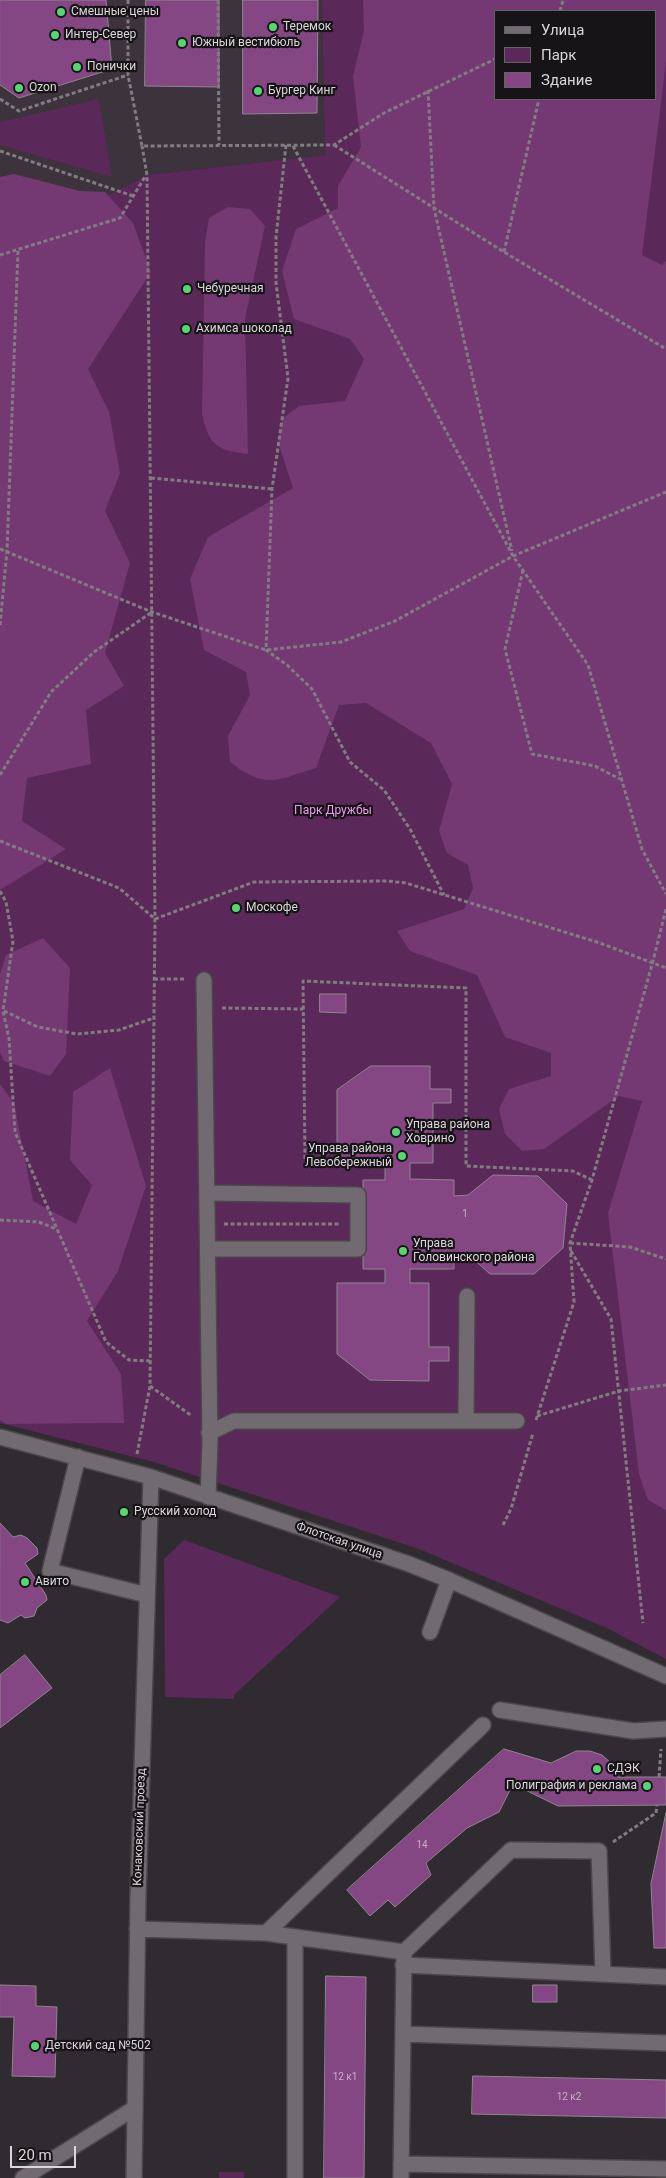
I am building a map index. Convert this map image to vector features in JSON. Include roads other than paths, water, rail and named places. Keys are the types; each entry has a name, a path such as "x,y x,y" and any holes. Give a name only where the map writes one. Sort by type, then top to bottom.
{"street":[{"path":"204,980 210,1433 208,1497"},
{"path":"207,1193 358,1195 358,1249 208,1249"},
{"path":"466,1420 467,1296"},
{"path":"210,1433 234,1421 517,1421"},
{"name":"Флотская улица","path":"0,1437 151,1477 449,1580 666,1676"},
{"path":"78,1457 50,1571 147,1595"},
{"name":"Конаковский проезд","path":"134,2178 137,1929 151,1477"},
{"path":"430,1632 449,1580"},
{"path":"500,1710 634,1731 666,1729"},
{"path":"266,1933 483,1725"},
{"path":"603,1974 599,1851 511,1850 404,1959 401,2171 666,2169"},
{"path":"137,1929 266,1933 404,1959 666,1977"},
{"path":"295,1937 295,2178"},
{"path":"403,2034 666,2043"},
{"path":"22,2178 135,2108"}],"place":[{"name":"Смешные цены","path":"61,12"},
{"name":"Теремок","path":"273,27"},
{"name":"Интер-Север","path":"55,35"},
{"name":"Южный вестибюль","path":"182,43"},
{"name":"Понички","path":"77,67"},
{"name":"Ozon","path":"19,88"},
{"name":"Бургер Кинг","path":"258,91"},
{"name":"Чебуречная","path":"187,289"},
{"name":"Ахимса шоколад","path":"186,329"},
{"name":"Москофе","path":"236,908"},
{"name":"Управа района Ховрино","path":"396,1132"},
{"name":"Управа района Левобережный","path":"402,1156"},
{"name":"Управа Головинского района","path":"403,1251"},
{"name":"Русский холод","path":"124,1512"},
{"name":"Авито","path":"25,1582"},
{"name":"СДЭК","path":"597,1769"},
{"name":"Полиграфия и реклама","path":"647,1786"},
{"name":"Детский сад №502","path":"35,2046"}],"park label":[{"name":"Парк Дружбы","path":"333,811"}]}
